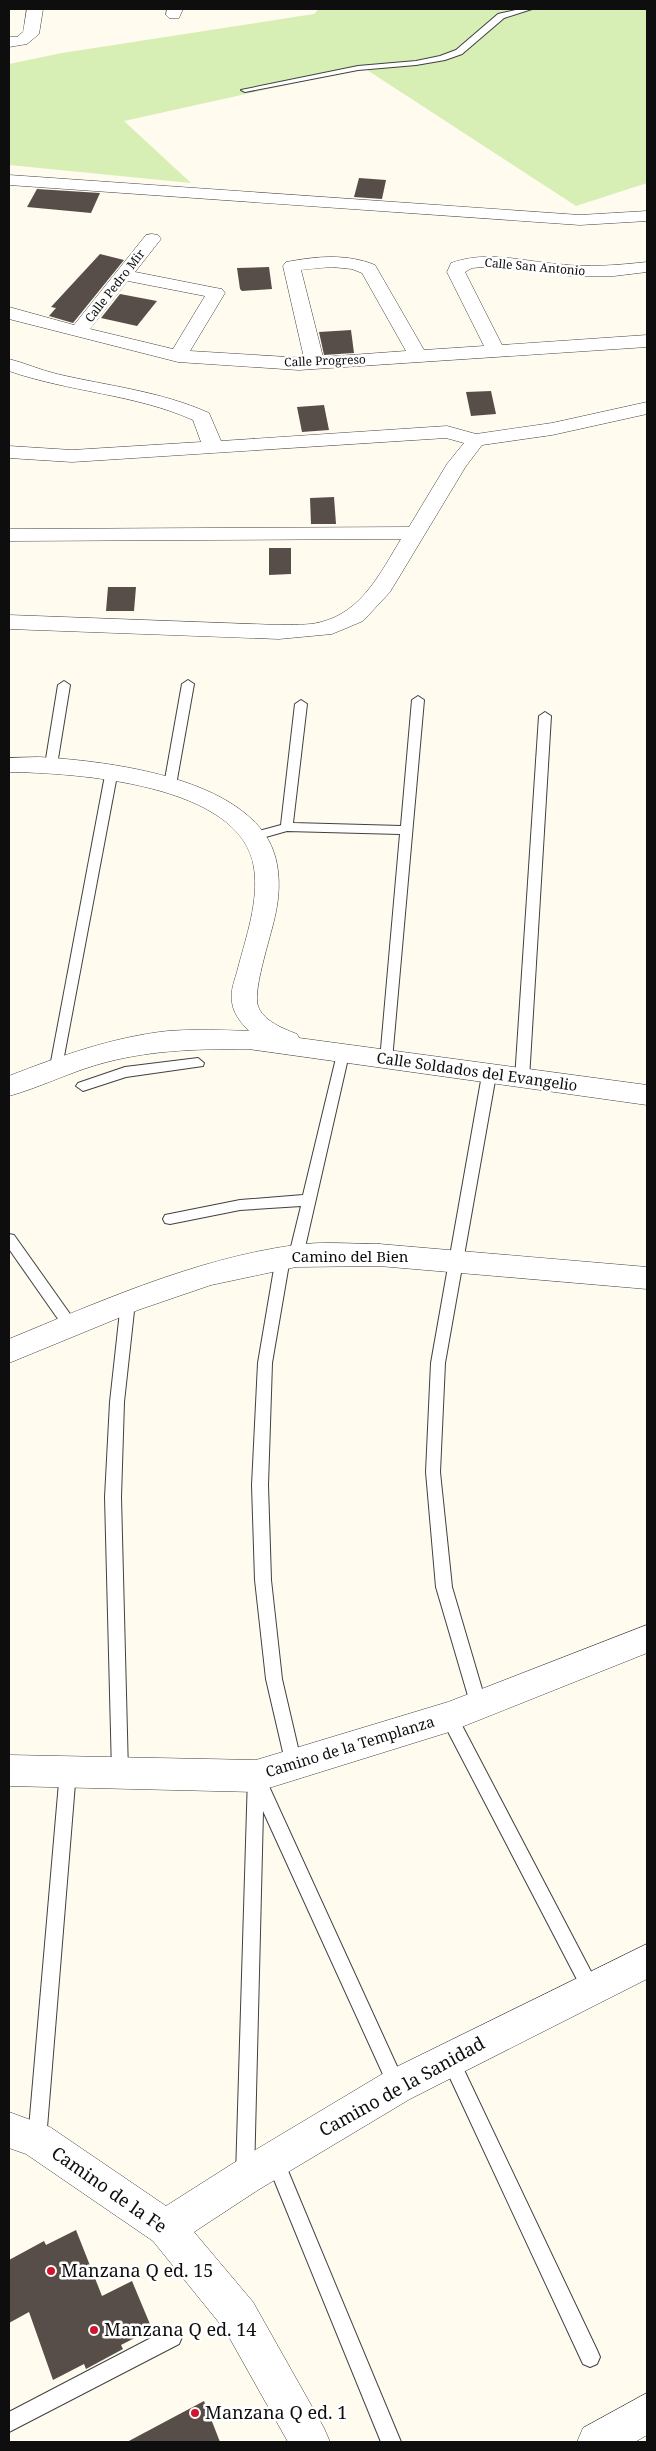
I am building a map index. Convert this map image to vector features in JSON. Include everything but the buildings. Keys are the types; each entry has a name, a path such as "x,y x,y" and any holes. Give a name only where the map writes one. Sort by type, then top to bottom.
{"street":[{"path":"9,42 21,41 30,34 34,9"},
{"path":"9,180 580,220 647,216"},
{"name":"Calle Pedro Mir","path":"78,332 152,239"},
{"name":"Calle San Antonio","path":"496,351 456,272 457,267 465,263 500,262 559,270 601,272 647,266"},
{"path":"315,363 292,272 292,266 307,263 361,265 369,269 418,356"},
{"path":"124,276 216,293 178,356"},
{"name":"Calle Progreso","path":"9,313 178,356 299,364 647,341"},
{"path":"9,365 52,379 149,396 178,405 202,417 213,447"},
{"path":"9,452 72,456 447,432 476,440 552,429 647,408"},
{"path":"9,622 279,632 324,629 355,616 383,586 457,464 476,440"},
{"path":"9,535 415,533"},
{"path":"9,764 112,770 170,785 206,799 236,817 254,836 266,865 266,899 244,997 248,1013 260,1026 278,1037 307,1048"},
{"path":"9,1086 56,1067 121,1060 192,1038 248,1040 307,1048"},
{"name":"Calle Soldados del Evangelio","path":"307,1048 489,1075 647,1095"},
{"name":"Camino del Bien","path":"9,1351 128,1302 210,1274 290,1257 379,1255 647,1278"},
{"name":"Camino de la Templanza","path":"9,1771 256,1776 448,1717 647,1639"},
{"name":"Camino de la Sanidad","path":"166,2228 244,2177 397,2086 647,1961"},
{"name":"Camino de la Fe","path":"23,2135 166,2228 239,2316 310,2442"},
{"path":"597,2442 647,2414"}],"lane":[{"path":"245,90 358,68 416,63 442,58 459,52 501,16 528,9"},
{"path":"170,785 188,684"},
{"path":"51,765 64,685"},
{"path":"386,1060 418,700"},
{"path":"287,827 302,704"},
{"path":"522,1078 545,716"},
{"path":"56,1067 112,770"},
{"path":"254,836 287,827 406,830"},
{"path":"294,1765 274,1679 263,1580 260,1485 265,1363 290,1257 309,1200 344,1054"},
{"path":"82,1086 121,1060 198,1063"},
{"path":"479,1706 444,1587 434,1472 438,1363 454,1260 489,1075"},
{"path":"170,1219 240,1205 309,1200"},
{"path":"9,1239 70,1325"},
{"path":"120,1772 113,1498 117,1402 128,1302"},
{"path":"448,1717 591,1989"},
{"path":"23,2135 68,1771"},
{"path":"256,1776 397,2086"},
{"path":"244,2177 256,1776"},
{"path":"450,2059 590,2357"},
{"path":"274,2159 391,2442"},
{"path":"9,2422 172,2337"}],"green space":[{"path":"319,9 647,9 647,183 576,206 364,68 124,121 191,183 9,165 9,64 62,53 314,14"}],"place":[{"name":"Manzana Q ed. 15","path":"51,2271"},
{"name":"Manzana Q ed. 14","path":"94,2330"},
{"name":"Manzana Q ed. 1","path":"195,2413"}]}
